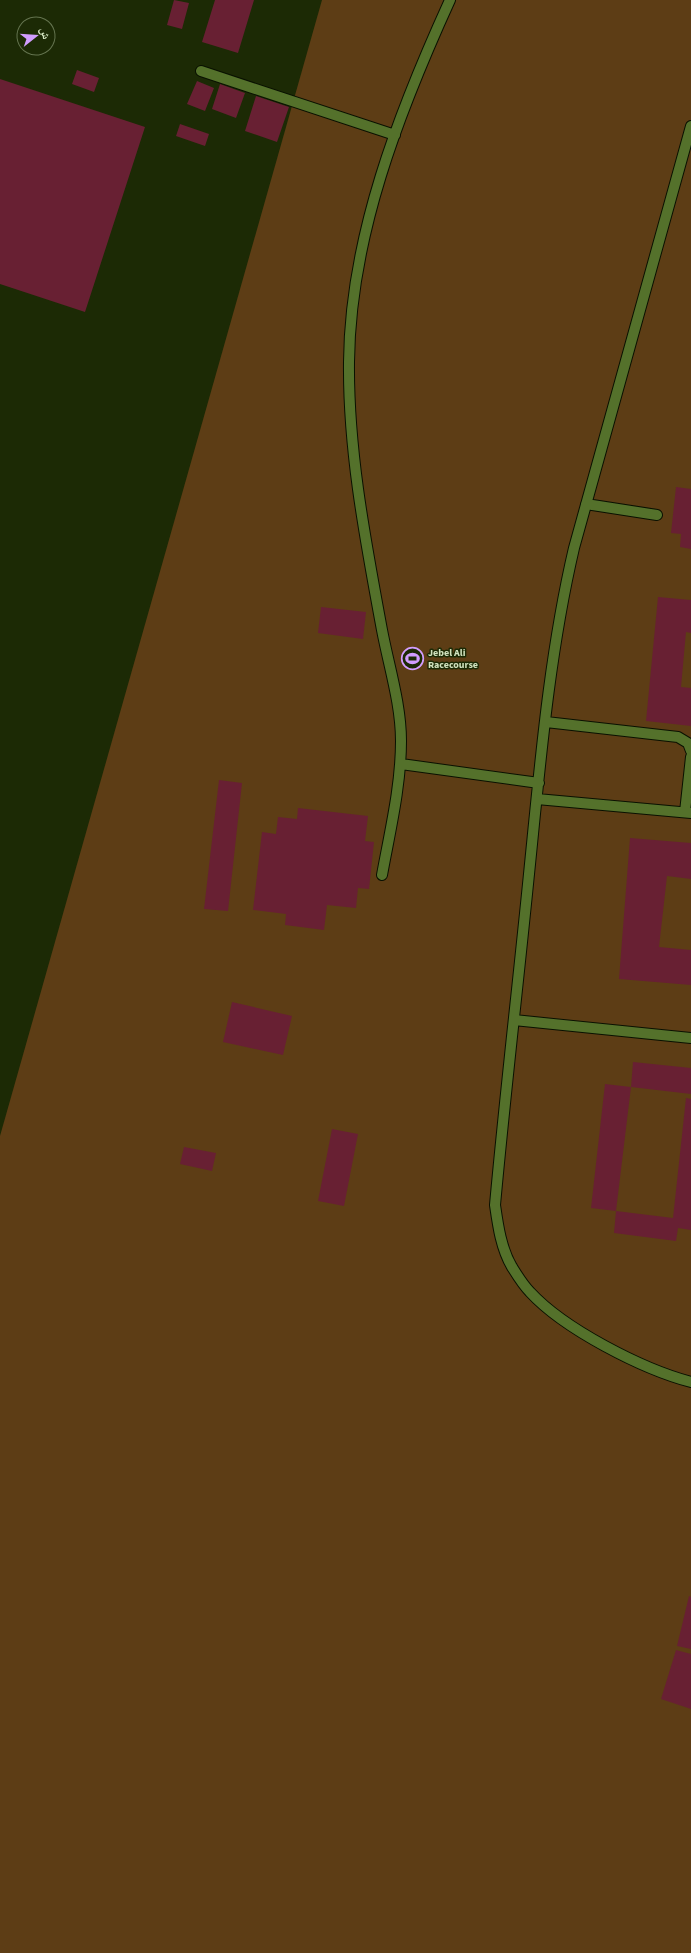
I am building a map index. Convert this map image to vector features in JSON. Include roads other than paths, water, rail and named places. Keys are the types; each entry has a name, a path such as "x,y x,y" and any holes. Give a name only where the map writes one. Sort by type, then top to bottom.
{"lane":[{"path":"382,875 401,764 399,716 374,585 358,487 351,424 349,362 353,299 364,237 395,135 450,0"},
{"path":"202,71 395,135"},
{"path":"691,126 586,504 565,587 558,626 537,799 495,1206 500,1237 511,1266 529,1291 552,1312 584,1333 652,1368 691,1382"},
{"path":"586,504 658,515"},
{"path":"546,722 678,737 688,743 691,751"},
{"path":"537,799 688,813 691,757"},
{"path":"401,764 539,783"},
{"path":"514,1020 691,1038"}],"place":[{"name":"Jebel Ali Racecourse","path":"413,658"}]}
